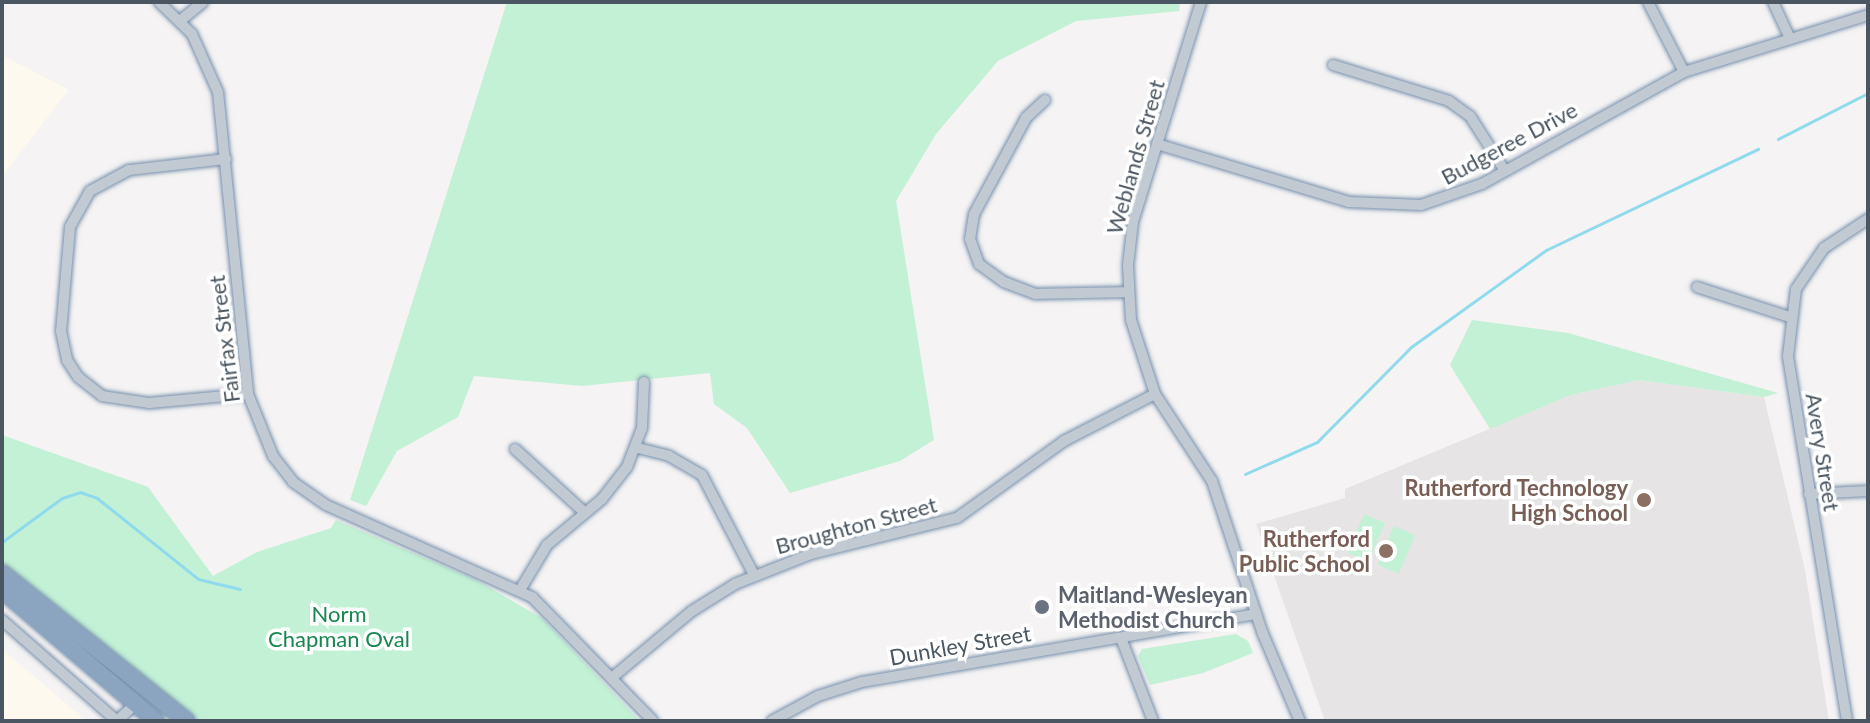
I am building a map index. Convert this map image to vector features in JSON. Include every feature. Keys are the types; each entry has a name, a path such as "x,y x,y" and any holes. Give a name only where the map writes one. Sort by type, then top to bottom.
{"highway":[{"path":"2,573 187,721"},
{"path":"2,590 156,721"},
{"path":"90,642 101,661 133,688 134,705"}],"street":[{"name":"Fairfax Street","path":"159,2 181,20 211,68 226,159 248,394 273,456 315,499 520,590 614,676 653,721"},
{"path":"181,20 203,2"},
{"name":"Weblands Street","path":"1201,2 1133,222 1128,292 1137,347 1155,394 1212,481 1256,614 1300,721"},
{"path":"1648,2 1684,72"},
{"path":"1773,2 1790,38"},
{"name":"Budgeree Drive","path":"1157,144 1376,207 1441,201 1505,171 1684,72 1868,15"},
{"path":"1333,65 1449,101 1470,116 1505,171"},
{"path":"1045,100 1026,118 974,214 970,239 979,264 1004,282 1036,294 1128,292"},
{"path":"226,159 129,170 90,191 70,227 61,331 67,360 78,377 102,396 149,403 248,394"},
{"name":"Avery Street","path":"1847,721 1788,356 1790,317 1796,289 1824,248 1868,219"},
{"path":"1697,287 1790,317"},
{"path":"520,590 547,545 609,491 638,448 644,382"},
{"name":"Broughton Street","path":"614,676 692,611 754,575 811,554 957,518 1064,441 1155,394"},
{"path":"638,448 678,460 702,475 754,575"},
{"path":"515,449 583,511"},
{"path":"1809,494 1868,491"},
{"name":"Dunkley Street","path":"772,721 818,696 862,682 1256,614"},
{"path":"2,620 117,721 134,705"},
{"path":"1121,638 1153,721"}],"shaded area":[{"path":"2,55 69,90 2,176"},
{"name":"Rutherford Technology High School","path":"1639,380 1764,397 1805,570 1829,721 1325,721 1256,524 1345,498 1345,489 1571,395"},
{"path":"2,649 86,721 2,721"}],"green space":[{"path":"507,2 1180,2 1179,11 1076,21 998,61 936,134 896,201 934,440 900,461 790,493 747,428 714,404 710,373 582,386 474,376 458,417 397,451 366,506 350,500"},
{"path":"1472,320 1568,333 1778,393 1764,397 1639,380 1571,395 1490,429 1450,365"},
{"name":"Norm Chapman Oval","path":"2,435 148,487 213,576 257,552 331,528 336,520 476,580 542,618 640,721 200,721 2,562"},
{"path":"1364,514 1385,523 1369,562 1348,553"},
{"path":"1394,526 1415,535 1399,574 1378,565"},
{"path":"1236,634 1248,641 1253,653 1203,673 1150,685 1138,656 1142,649"}],"waterway":[{"path":"1778,139 1868,93"},
{"path":"1245,474 1317,442 1411,347 1546,250 1758,149"},
{"path":"2,542 62,498 80,492 97,498 198,579 240,589"}],"place":[{"name":"Rutherford Technology High School","path":"1644,500"},
{"name":"Rutherford Public School","path":"1386,551"},
{"name":"Maitland-Wesleyan Methodist Church","path":"1042,607"}]}
